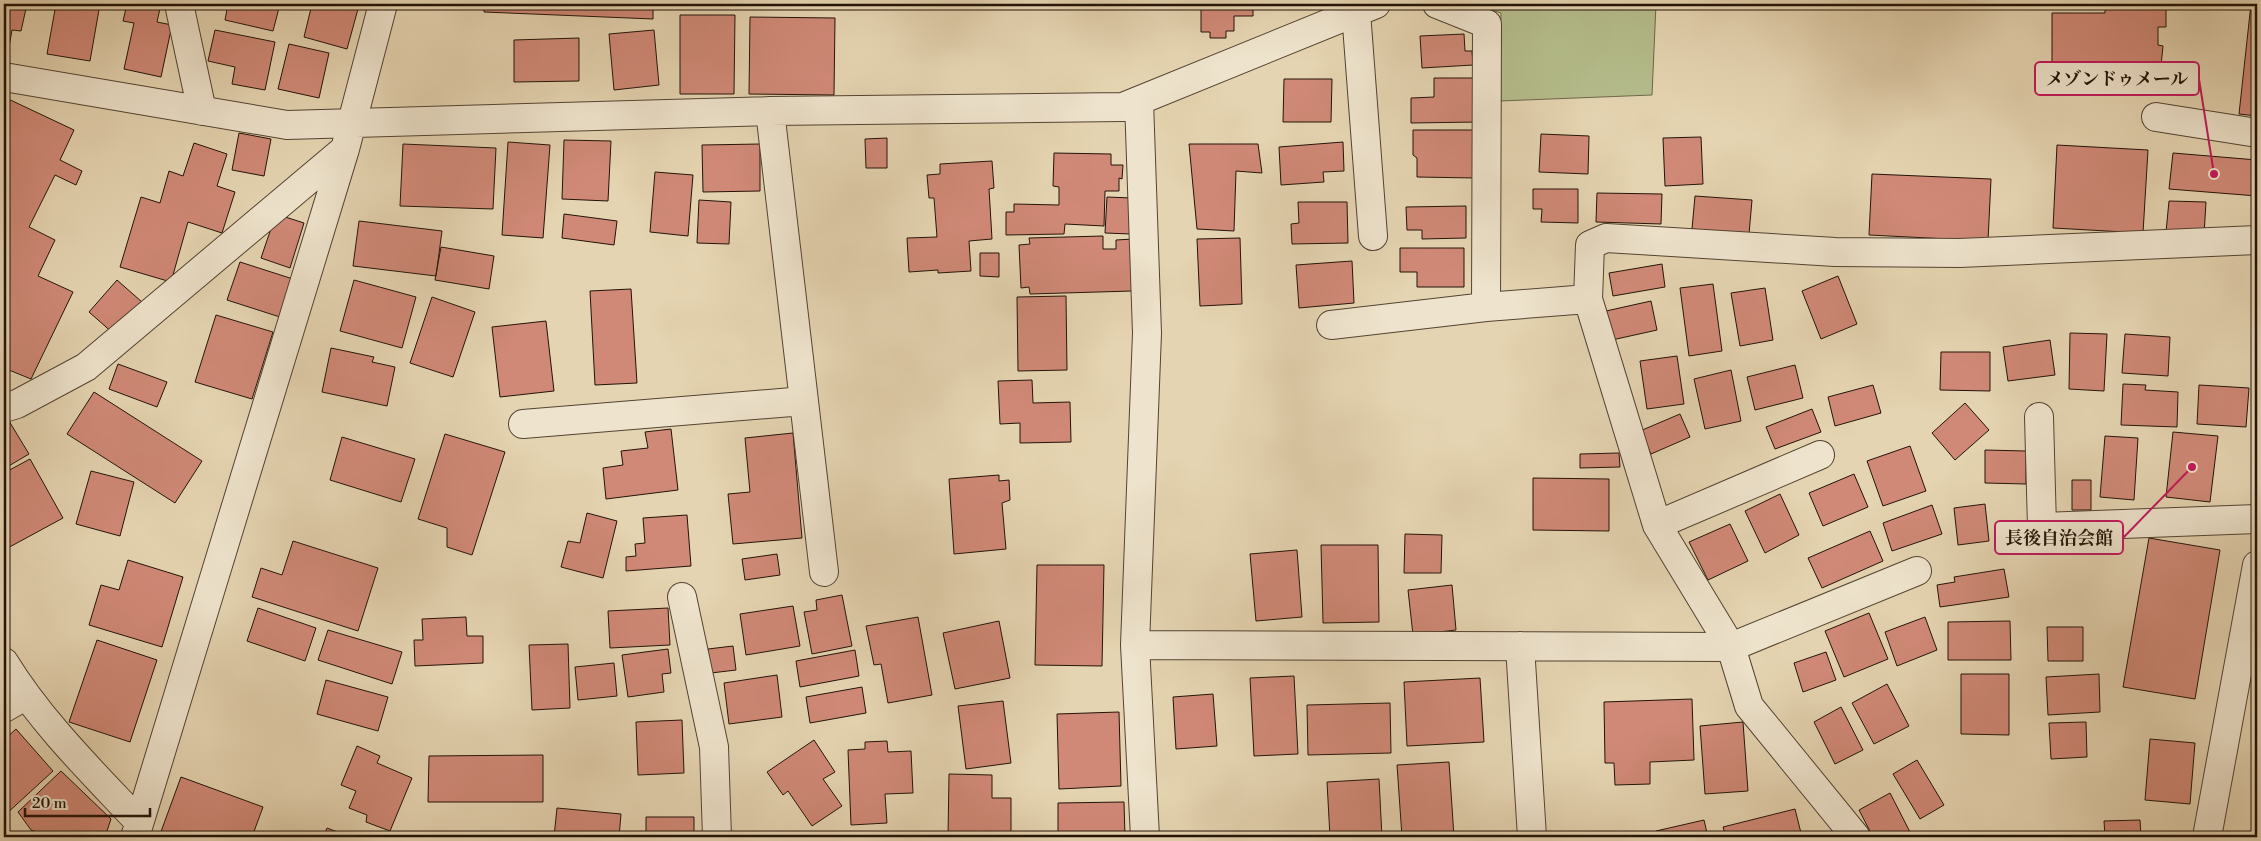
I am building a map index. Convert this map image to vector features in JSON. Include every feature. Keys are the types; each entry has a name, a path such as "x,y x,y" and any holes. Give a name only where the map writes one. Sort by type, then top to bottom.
{"street":[{"path":"179,4 202,111"},
{"path":"137,830 349,137 383,4"},
{"path":"1437,4 1487,24 1486,307"},
{"path":"4,77 349,137 770,111 1123,107 1366,8 1373,236"},
{"path":"1138,101 1147,333 1135,645 1145,837"},
{"path":"770,111 824,572"},
{"path":"2156,117 2257,133"},
{"path":"4,408 17,404 86,367 349,137"},
{"path":"1856,837 1748,706 1731,647 1657,525 1588,300 1590,245 1606,238 1834,252 1960,253 2257,240"},
{"path":"1331,325 1486,307 1588,300"},
{"path":"523,424 804,402"},
{"path":"2039,417 2042,528 2257,519"},
{"path":"1657,525 1820,456"},
{"path":"2207,837 2257,565"},
{"path":"1135,645 1731,647 1917,571"},
{"path":"682,597 714,747 717,837"},
{"path":"1520,646 1532,837"},
{"path":"4,662 14,702 70,750 137,830"}],"green space":[{"path":"1473,4 1656,4 1652,95 1500,101 1501,13"}],"building":[{"path":"4,4 27,4 21,31 12,30 9,47 4,46"},
{"path":"56,4 100,4 90,61 47,54"},
{"path":"127,4 161,4 157,22 172,25 161,77 124,69 134,23 123,21"},
{"path":"228,4 280,4 273,31 225,20"},
{"path":"312,4 339,4 358,9 347,49 304,37"},
{"path":"484,4 653,4 653,19 484,12"},
{"path":"1201,4 1253,4 1253,16 1234,16 1234,31 1226,31 1226,38 1210,38 1210,32 1201,32"},
{"path":"2105,4 2166,4 2166,27 2158,27 2158,45 2163,46 2159,86 2134,84 2136,68 2052,68 2052,13 2105,13"},
{"path":"2251,4 2257,4 2257,116 2239,114"},
{"path":"680,15 735,15 734,94 680,94"},
{"path":"750,17 835,18 834,95 749,94"},
{"path":"215,30 275,42 265,90 232,84 235,67 208,61"},
{"path":"654,30 659,85 614,90 609,34"},
{"path":"1464,34 1465,51 1472,51 1473,65 1422,68 1420,36"},
{"path":"579,38 579,81 514,82 514,40"},
{"path":"289,44 329,53 319,98 278,89"},
{"path":"1434,78 1477,78 1477,122 1411,123 1411,98 1434,97"},
{"path":"1284,79 1332,79 1331,122 1283,122"},
{"path":"4,97 74,130 60,160 82,171 76,185 55,175 29,227 55,240 38,276 73,292 31,379 4,368"},
{"path":"1413,130 1475,130 1475,178 1417,177 1417,158 1413,155"},
{"path":"239,133 271,139 264,176 232,170"},
{"path":"1541,134 1589,136 1588,174 1539,172"},
{"path":"1701,137 1703,184 1665,186 1663,138"},
{"path":"887,138 887,168 866,168 865,139"},
{"path":"564,140 611,141 608,201 562,199"},
{"path":"508,142 550,145 543,238 502,235"},
{"path":"1343,142 1344,171 1323,172 1324,182 1281,185 1279,147"},
{"path":"194,143 227,154 217,186 235,192 222,233 188,222 171,282 120,267 141,197 160,203 169,171 183,176"},
{"path":"403,144 496,148 493,209 400,206"},
{"path":"760,144 760,191 703,192 702,145"},
{"path":"1189,144 1258,144 1262,173 1236,171 1234,231 1197,229"},
{"path":"2057,145 2148,150 2143,233 2053,228"},
{"path":"1054,153 1111,154 1111,165 1123,165 1122,179 1119,178 1119,191 1105,191 1104,226 1065,224 1064,234 1006,235 1006,212 1014,212 1014,204 1059,205 1059,187 1053,186"},
{"path":"2173,153 2257,160 2257,196 2169,189"},
{"path":"992,161 994,188 989,189 992,239 969,241 971,271 938,273 938,270 909,272 907,238 937,237 934,198 929,198 927,175 940,174 940,164"},
{"path":"655,172 693,175 688,236 650,232"},
{"path":"1872,174 1991,179 1988,241 1869,235"},
{"path":"1533,189 1578,189 1578,223 1541,222 1542,209 1533,209"},
{"path":"1597,193 1662,194 1661,224 1596,222"},
{"path":"1695,196 1752,200 1749,234 1692,229"},
{"path":"1107,197 1132,198 1131,234 1105,233"},
{"path":"699,200 731,202 729,244 697,243"},
{"path":"2169,201 2206,202 2204,235 2166,232"},
{"path":"1298,202 1347,202 1348,243 1292,244 1291,224 1299,223"},
{"path":"1466,206 1466,238 1422,239 1422,230 1407,230 1406,207"},
{"path":"276,214 304,223 290,268 261,258"},
{"path":"564,214 617,221 614,245 562,238"},
{"path":"359,221 442,231 436,276 353,266"},
{"path":"1103,236 1103,249 1116,249 1116,240 1133,239 1132,291 1030,294 1029,287 1021,288 1019,245 1030,244 1029,238"},
{"path":"1240,238 1242,304 1200,306 1197,239"},
{"path":"441,247 494,256 489,289 435,280"},
{"path":"1400,248 1464,248 1464,287 1417,287 1417,272 1400,272"},
{"path":"980,253 999,253 999,277 980,276"},
{"path":"1352,261 1354,303 1299,308 1296,265"},
{"path":"240,262 296,280 283,318 227,300"},
{"path":"1662,264 1665,287 1613,296 1609,273"},
{"path":"1838,276 1857,324 1821,339 1802,291"},
{"path":"117,280 142,302 114,334 89,312"},
{"path":"354,280 416,297 402,348 340,331"},
{"path":"1713,284 1722,351 1689,356 1680,288"},
{"path":"1765,288 1773,340 1740,346 1731,293"},
{"path":"631,289 637,383 595,385 590,291"},
{"path":"1066,296 1067,370 1018,371 1017,297"},
{"path":"432,297 475,312 453,377 410,363"},
{"path":"1651,301 1657,330 1612,340 1606,311"},
{"path":"216,315 273,332 252,399 195,382"},
{"path":"546,321 554,391 500,397 492,327"},
{"path":"2070,333 2107,334 2104,391 2069,389"},
{"path":"2125,334 2170,337 2168,376 2122,373"},
{"path":"2050,340 2055,375 2008,381 2003,347"},
{"path":"331,348 374,357 372,362 395,367 387,406 322,392"},
{"path":"1941,352 1990,352 1990,391 1940,390"},
{"path":"1677,356 1684,404 1647,409 1640,361"},
{"path":"118,364 167,382 157,407 109,389"},
{"path":"1795,365 1803,398 1755,410 1747,377"},
{"path":"1731,370 1741,421 1705,429 1694,379"},
{"path":"1032,380 1033,403 1070,402 1071,442 1020,443 1020,423 1000,424 998,381"},
{"path":"2123,384 2146,385 2145,390 2178,392 2177,427 2121,425"},
{"path":"1873,385 1881,413 1835,426 1828,397"},
{"path":"2199,385 2249,388 2246,427 2197,424"},
{"path":"94,392 202,461 175,503 67,434"},
{"path":"1965,403 1989,430 1955,460 1932,433"},
{"path":"1812,409 1821,432 1775,449 1766,427"},
{"path":"1680,414 1690,437 1651,454 1640,431"},
{"path":"9,421 29,454 7,467 4,462 4,424"},
{"path":"671,429 678,490 606,499 603,468 623,465 621,451 648,448 645,432"},
{"path":"2173,432 2218,436 2210,502 2166,497"},
{"path":"793,433 802,538 733,544 728,494 750,492 745,438"},
{"path":"445,434 505,452 472,555 447,547 447,528 418,519"},
{"path":"2105,436 2138,438 2134,500 2100,497"},
{"path":"342,437 415,459 401,502 330,480"},
{"path":"1910,446 1926,491 1883,506 1867,461"},
{"path":"1985,450 2026,451 2026,484 1985,483"},
{"path":"1619,453 1620,467 1580,468 1580,454"},
{"path":"30,459 63,518 4,550 4,473"},
{"path":"91,471 134,482 120,536 76,524"},
{"path":"1854,474 1868,507 1823,526 1809,493"},
{"path":"999,475 999,481 1009,480 1010,500 1002,503 1006,549 954,554 949,479"},
{"path":"1533,478 1609,479 1609,531 1533,530"},
{"path":"2072,480 2091,480 2091,510 2072,510"},
{"path":"1780,494 1799,535 1765,553 1745,511"},
{"path":"1985,504 1989,541 1958,545 1954,508"},
{"path":"1932,505 1942,534 1892,551 1883,523"},
{"path":"587,513 617,521 603,578 561,567 568,541 580,543"},
{"path":"687,515 691,566 626,571 626,557 636,556 635,544 645,543 643,518"},
{"path":"1730,524 1748,561 1708,580 1689,542"},
{"path":"1870,531 1883,561 1822,588 1808,558"},
{"path":"1405,534 1442,535 1441,573 1404,573"},
{"path":"2149,538 2220,550 2195,699 2123,687"},
{"path":"293,541 378,568 358,631 252,597 261,568 282,575"},
{"path":"1321,545 1378,545 1379,622 1323,623"},
{"path":"1297,550 1302,617 1256,621 1250,554"},
{"path":"777,554 780,575 745,580 742,559"},
{"path":"128,560 183,577 162,647 89,625 101,585 119,590"},
{"path":"1037,565 1104,565 1102,666 1035,665"},
{"path":"2004,569 2009,597 1940,607 1937,585 1955,582 1954,577"},
{"path":"1452,585 1456,630 1413,635 1408,590"},
{"path":"842,595 852,646 812,654 804,612 817,610 816,600"},
{"path":"793,606 800,646 746,655 740,614"},
{"path":"258,608 316,628 305,661 247,641"},
{"path":"668,608 670,645 610,648 608,611"},
{"path":"1869,613 1888,659 1844,677 1825,631"},
{"path":"466,617 467,636 483,636 483,663 415,666 414,640 423,640 422,619"},
{"path":"918,617 932,695 888,703 881,664 874,665 866,626"},
{"path":"1925,617 1937,650 1897,666 1885,632"},
{"path":"999,621 1010,678 955,689 943,633"},
{"path":"2010,621 2011,660 1948,660 1948,622"},
{"path":"2047,627 2083,627 2083,661 2048,661"},
{"path":"328,630 402,652 392,684 318,660"},
{"path":"97,640 157,660 130,742 69,722"},
{"path":"568,644 570,708 532,710 529,645"},
{"path":"733,646 736,670 711,673 708,649"},
{"path":"668,649 671,673 662,674 664,692 628,697 622,655"},
{"path":"855,650 859,676 800,687 796,661"},
{"path":"1826,652 1836,680 1803,692 1794,663"},
{"path":"614,663 617,696 578,700 575,667"},
{"path":"1961,674 2009,674 2009,735 1961,734"},
{"path":"2099,674 2100,712 2048,715 2046,677"},
{"path":"777,675 782,717 729,724 724,683"},
{"path":"1294,676 1298,754 1254,756 1250,678"},
{"path":"1480,678 1484,742 1407,746 1404,682"},
{"path":"326,680 388,697 378,731 317,714"},
{"path":"1887,684 1909,726 1874,744 1852,703"},
{"path":"862,687 866,713 810,723 806,697"},
{"path":"1213,694 1217,746 1176,749 1173,697"},
{"path":"1692,699 1694,760 1650,762 1650,784 1615,785 1614,763 1605,763 1604,702"},
{"path":"1003,701 1011,763 966,769 958,706"},
{"path":"1390,703 1391,753 1308,755 1307,705"},
{"path":"1841,707 1863,750 1835,764 1814,722"},
{"path":"1119,712 1121,786 1059,789 1057,714"},
{"path":"682,720 684,773 638,775 636,722"},
{"path":"1743,722 1748,791 1705,794 1700,726"},
{"path":"2086,722 2087,757 2051,759 2049,723"},
{"path":"16,729 53,771 4,816 4,740"},
{"path":"2150,739 2195,743 2190,804 2145,800"},
{"path":"814,740 835,772 823,779 842,806 812,826 788,791 783,795 767,772"},
{"path":"887,741 888,752 911,751 913,793 885,794 887,823 851,825 848,750 865,749 865,742"},
{"path":"357,746 380,756 377,763 412,778 390,831 366,822 367,815 349,808 356,791 341,785"},
{"path":"543,755 543,802 428,802 429,756"},
{"path":"1917,760 1944,805 1920,819 1893,774"},
{"path":"1449,762 1454,837 1402,837 1397,765"},
{"path":"61,771 111,819 105,837 51,837 31,830 18,812"},
{"path":"949,774 992,775 992,798 1011,798 1011,837 948,837"},
{"path":"181,777 263,807 252,837 159,837"},
{"path":"1379,779 1382,837 1330,837 1327,782"},
{"path":"1890,793 1910,832 1900,837 1873,837 1859,810"},
{"path":"1124,802 1125,837 1058,837 1058,803"},
{"path":"557,808 621,814 619,837 554,837"},
{"path":"1795,809 1802,837 1726,837 1723,827"},
{"path":"646,817 694,817 694,837 646,837"},
{"path":"1704,820 1708,837 1658,837 1656,831"},
{"path":"2140,820 2141,837 2105,837 2104,821"},
{"path":"327,828 351,837 323,837"},
{"path":"13,832 29,837 12,837"},
{"path":"482,832 497,837 481,837"}],"place":[{"name":"メゾンドゥメール","path":"2214,174"},
{"name":"長後自治会館","path":"2192,467"}]}
